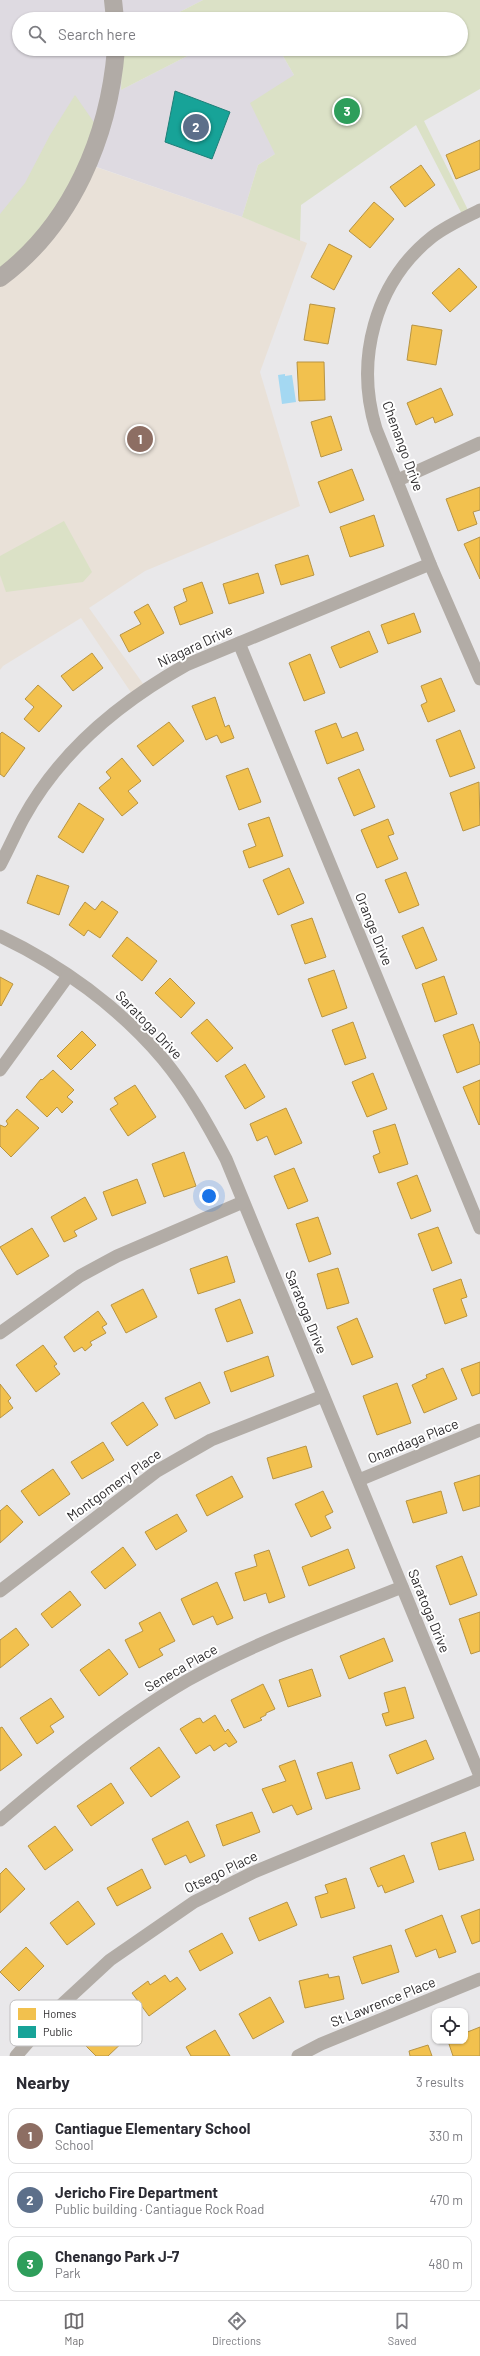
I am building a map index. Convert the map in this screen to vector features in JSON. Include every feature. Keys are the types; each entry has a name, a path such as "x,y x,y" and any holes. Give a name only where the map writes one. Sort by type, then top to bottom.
{"main road":[{"path":"113,0 114,12"},
{"path":"0,278 35,247 61,214 80,182 96,145 107,110 114,78 116,56"}],"street":[{"name":"Chenango Drive","path":"479,674 430,564 370,408 367,360 371,333 378,310 407,262 432,237 480,210"},
{"path":"398,480 480,442"},
{"name":"Niagara Drive","path":"0,865 24,818 47,782 82,741 114,712 154,683 186,665 430,564"},
{"name":"Orange Drive","path":"239,644 480,1228"},
{"name":"Saratoga Drive","path":"0,936 32,951 108,1004 163,1060 208,1124 226,1159 480,1777"},
{"path":"0,1070 68,976"},
{"path":"0,1333 80,1276 117,1256 243,1202"},
{"name":"Montgomery Place","path":"0,1591 157,1471 211,1440 323,1396"},
{"name":"Onandaga Place","path":"359,1480 480,1430"},
{"name":"Seneca Place","path":"0,1820 38,1788 139,1711 188,1680 236,1656 402,1587"},
{"name":"Otsego Place","path":"67,2000 110,1960 194,1902 254,1872 480,1777"},
{"name":"St Lawrence Place","path":"298,2056 321,2044 480,1979"},
{"name":"Otsego Place","path":"16,2056 25,2046"}],"shaded area":[{"path":"0,0 203,0 180,12 12,12 12,56 122,56 121,90 187,56 283,56 294,75 275,154 258,165 242,217 88,164 0,278"},
{"path":"87,164 242,217 307,243 260,372 300,506 145,571 89,608 144,685 132,694 81,618 3,666 0,670 0,278"}],"green space":[{"path":"203,0 480,0 480,89 424,121 469,212 463,216 416,125 301,205 300,241 242,217 258,165 275,154 250,103 294,75 283,56 468,56 468,12 180,12"},
{"path":"122,56 187,56 121,90"},
{"path":"75,95 100,131 80,182 0,278 0,214 25,183 50,135"},
{"path":"64,521 92,572 83,582 6,592 0,575 0,556"}],"water":[{"path":"285,374 285,376 292,375 296,402 282,404 278,375"}],"building: Homes":[{"path":"480,140 480,169 456,179 446,155"},
{"path":"421,165 435,185 405,207 390,187"},
{"path":"374,202 394,219 370,248 349,231"},
{"path":"329,244 352,256 334,290 311,277"},
{"path":"459,268 477,287 450,312 432,293"},
{"path":"310,304 335,308 328,344 304,340"},
{"path":"412,325 442,330 436,365 407,360"},
{"path":"297,362 324,362 325,400 299,401"},
{"path":"441,388 453,415 435,423 433,417 416,425 407,403"},
{"path":"331,416 342,450 321,457 311,422"},
{"path":"352,469 364,500 330,513 318,482"},
{"path":"480,487 480,510 473,512 477,524 458,531 446,499"},
{"path":"374,515 384,546 350,557 340,527"},
{"path":"480,537 480,579 464,544"},
{"path":"308,555 314,575 281,585 275,565"},
{"path":"258,573 264,593 229,604 223,584"},
{"path":"202,582 213,613 180,625 174,607 187,601 183,589"},
{"path":"148,604 164,633 129,652 120,635 141,624 134,612"},
{"path":"414,613 421,632 388,644 381,625"},
{"path":"369,631 378,652 340,668 331,647"},
{"path":"92,653 103,668 73,691 61,676"},
{"path":"310,654 325,693 304,701 289,663"},
{"path":"441,678 455,711 428,722 421,705 427,702 421,686"},
{"path":"38,685 62,706 39,732 24,719 34,707 25,699"},
{"path":"215,697 225,727 229,725 234,738 221,743 217,735 206,740 192,706"},
{"path":"169,722 184,741 153,766 137,746"},
{"path":"336,723 342,738 357,732 364,750 327,764 315,731"},
{"path":"460,730 475,768 450,777 436,740"},
{"path":"2,732 25,748 4,777 0,774 0,734"},
{"path":"122,758 141,781 128,791 138,803 122,816 99,788 111,778 106,772"},
{"path":"248,768 261,802 239,810 226,776"},
{"path":"359,769 375,807 354,816 338,778"},
{"path":"479,782 480,825 463,831 450,793"},
{"path":"79,803 104,819 83,853 58,837"},
{"path":"269,817 283,856 249,868 243,851 256,846 248,824"},
{"path":"388,819 394,834 388,836 398,859 377,868 361,830"},
{"path":"289,868 304,903 278,915 263,880"},
{"path":"406,872 419,905 399,913 385,880"},
{"path":"37,875 69,886 59,915 27,903"},
{"path":"102,901 118,912 100,938 88,930 84,936 69,925 85,902 95,910"},
{"path":"312,918 326,957 305,964 291,925"},
{"path":"423,927 437,960 416,969 402,936"},
{"path":"127,937 157,961 142,981 112,956"},
{"path":"334,970 347,1008 322,1017 308,979"},
{"path":"444,976 457,1014 435,1022 422,984"},
{"path":"0,977 13,984 1,1006 0,1005"},
{"path":"170,978 195,1003 181,1018 155,993"},
{"path":"207,1019 233,1048 217,1062 191,1033"},
{"path":"353,1022 366,1058 345,1065 332,1030"},
{"path":"473,1024 480,1044 480,1064 457,1073 443,1035"},
{"path":"82,1031 96,1045 71,1070 57,1056"},
{"path":"245,1064 265,1097 245,1109 225,1076"},
{"path":"53,1070 74,1090 67,1097 73,1102 62,1113 57,1107 47,1117 26,1097 41,1079 42,1080"},
{"path":"373,1073 387,1109 367,1117 352,1082"},
{"path":"480,1080 480,1124 479,1125 463,1087"},
{"path":"135,1085 156,1117 128,1136 110,1109 118,1104 114,1098"},
{"path":"286,1108 302,1143 275,1155 267,1136 257,1141 250,1124"},
{"path":"17,1109 39,1128 11,1157 0,1146 0,1125 5,1127 8,1124 6,1121"},
{"path":"395,1124 408,1164 379,1173 373,1156 380,1153 373,1131"},
{"path":"184,1152 196,1186 164,1197 152,1164"},
{"path":"294,1168 308,1201 288,1209 274,1176"},
{"path":"417,1175 431,1211 411,1219 397,1183"},
{"path":"137,1179 146,1203 112,1216 103,1192"},
{"path":"85,1197 97,1219 74,1231 77,1236 64,1242 51,1217"},
{"path":"318,1217 331,1254 309,1262 296,1224"},
{"path":"438,1227 452,1263 432,1271 418,1234"},
{"path":"32,1228 49,1256 17,1275 0,1247"},
{"path":"227,1256 235,1282 198,1294 190,1269"},
{"path":"338,1268 349,1303 327,1309 317,1274"},
{"path":"461,1279 467,1297 461,1299 467,1316 445,1324 433,1289"},
{"path":"143,1289 157,1317 126,1333 111,1305"},
{"path":"240,1299 253,1333 227,1342 215,1309"},
{"path":"98,1311 107,1324 102,1327 106,1333 90,1342 92,1345 85,1351 82,1347 74,1352 64,1337"},
{"path":"357,1318 373,1357 352,1365 337,1327"},
{"path":"43,1345 57,1364 54,1366 60,1374 36,1392 16,1365"},
{"path":"268,1356 274,1376 231,1392 224,1372"},
{"path":"480,1362 480,1393 472,1396 461,1369"},
{"path":"443,1368 457,1399 424,1413 412,1385 427,1378 426,1375"},
{"path":"200,1382 210,1403 175,1419 165,1398"},
{"path":"397,1383 411,1423 377,1435 363,1396"},
{"path":"0,1384 11,1398 8,1401 13,1408 0,1418"},
{"path":"143,1402 158,1425 127,1446 111,1423"},
{"path":"103,1442 114,1460 82,1479 71,1462"},
{"path":"306,1446 312,1467 273,1479 267,1458"},
{"path":"53,1469 70,1494 39,1516 21,1491"},
{"path":"480,1475 480,1506 463,1511 454,1483"},
{"path":"232,1476 243,1497 207,1516 196,1495"},
{"path":"323,1491 333,1512 325,1516 331,1528 311,1537 295,1504"},
{"path":"441,1491 447,1513 413,1523 406,1501"},
{"path":"7,1505 23,1522 0,1543 0,1511"},
{"path":"177,1514 187,1531 156,1550 145,1532"},
{"path":"123,1547 136,1565 105,1589 91,1572"},
{"path":"348,1549 355,1568 309,1586 302,1567"},
{"path":"269,1550 285,1597 269,1603 266,1593 244,1601 235,1573 257,1566 254,1555"},
{"path":"462,1556 477,1595 450,1605 436,1566"},
{"path":"217,1582 233,1618 217,1625 213,1616 193,1625 181,1599"},
{"path":"70,1591 81,1605 52,1628 41,1614"},
{"path":"160,1612 175,1641 159,1649 163,1655 139,1668 125,1640 143,1631 139,1623"},
{"path":"480,1612 480,1651 471,1654 459,1619"},
{"path":"16,1628 29,1645 0,1668 0,1640"},
{"path":"384,1638 393,1661 349,1679 340,1656"},
{"path":"109,1649 128,1674 99,1696 80,1670"},
{"path":"312,1669 321,1696 288,1707 279,1680"},
{"path":"263,1684 275,1709 266,1713 266,1715 260,1718 262,1720 244,1728 231,1700"},
{"path":"405,1687 414,1718 386,1726 382,1714 389,1712 384,1693"},
{"path":"51,1698 64,1717 50,1726 54,1732 37,1744 20,1718"},
{"path":"215,1715 225,1732 228,1729 237,1742 229,1747 226,1743 214,1751 210,1745 196,1754 180,1729 196,1719 200,1718 203,1723"},
{"path":"2,1727 22,1755 0,1771 0,1728"},
{"path":"426,1740 434,1759 397,1774 389,1755"},
{"path":"159,1747 180,1777 151,1797 130,1768"},
{"path":"295,1760 312,1809 297,1815 292,1805 273,1813 262,1789 286,1781 279,1766"},
{"path":"352,1762 360,1789 326,1799 317,1773"},
{"path":"111,1783 124,1803 91,1826 77,1806"},
{"path":"252,1812 260,1832 223,1846 216,1825"},
{"path":"188,1821 205,1856 190,1863 186,1855 165,1865 152,1839"},
{"path":"55,1826 73,1850 45,1870 28,1846"},
{"path":"465,1832 474,1860 439,1870 431,1843"},
{"path":"404,1855 414,1882 385,1893 382,1885 378,1887 370,1868"},
{"path":"6,1868 25,1889 0,1913 0,1874"},
{"path":"142,1869 151,1888 117,1906 107,1888"},
{"path":"346,1878 355,1908 321,1918 315,1897 328,1893 325,1885"},
{"path":"78,1901 95,1924 67,1945 50,1923"},
{"path":"287,1902 297,1925 259,1941 249,1918"},
{"path":"480,1909 480,1941 472,1944 461,1916"},
{"path":"442,1915 456,1952 439,1958 436,1949 416,1957 405,1930"},
{"path":"222,1933 233,1953 200,1971 189,1951"},
{"path":"391,1945 399,1972 362,1984 353,1957"},
{"path":"26,1947 44,1966 19,1991 0,1972"},
{"path":"328,1974 329,1978 339,1976 344,1999 305,2008 299,1981"},
{"path":"165,1975 170,1982 177,1977 186,1989 149,2016 142,2007 142,2000 137,2000 132,1993 148,1981 150,1985"},
{"path":"270,1997 284,2022 253,2039 239,2014"},
{"path":"480,2027 480,2056 453,2056 449,2044 468,2044 468,2032"},
{"path":"215,2030 230,2056 191,2056 186,2047"},
{"path":"428,2045 432,2056 410,2056 409,2051"},
{"path":"86,2046 119,2046 108,2056 96,2056"}],"building: Public":[{"path":"175,91 230,112 212,159 165,142"}],"place":[{"name":"Chenango Park J-7","path":"347,111"},
{"name":"Jericho Fire Department","path":"196,127"},
{"name":"Cantiague Elementary School","path":"140,439"}]}
